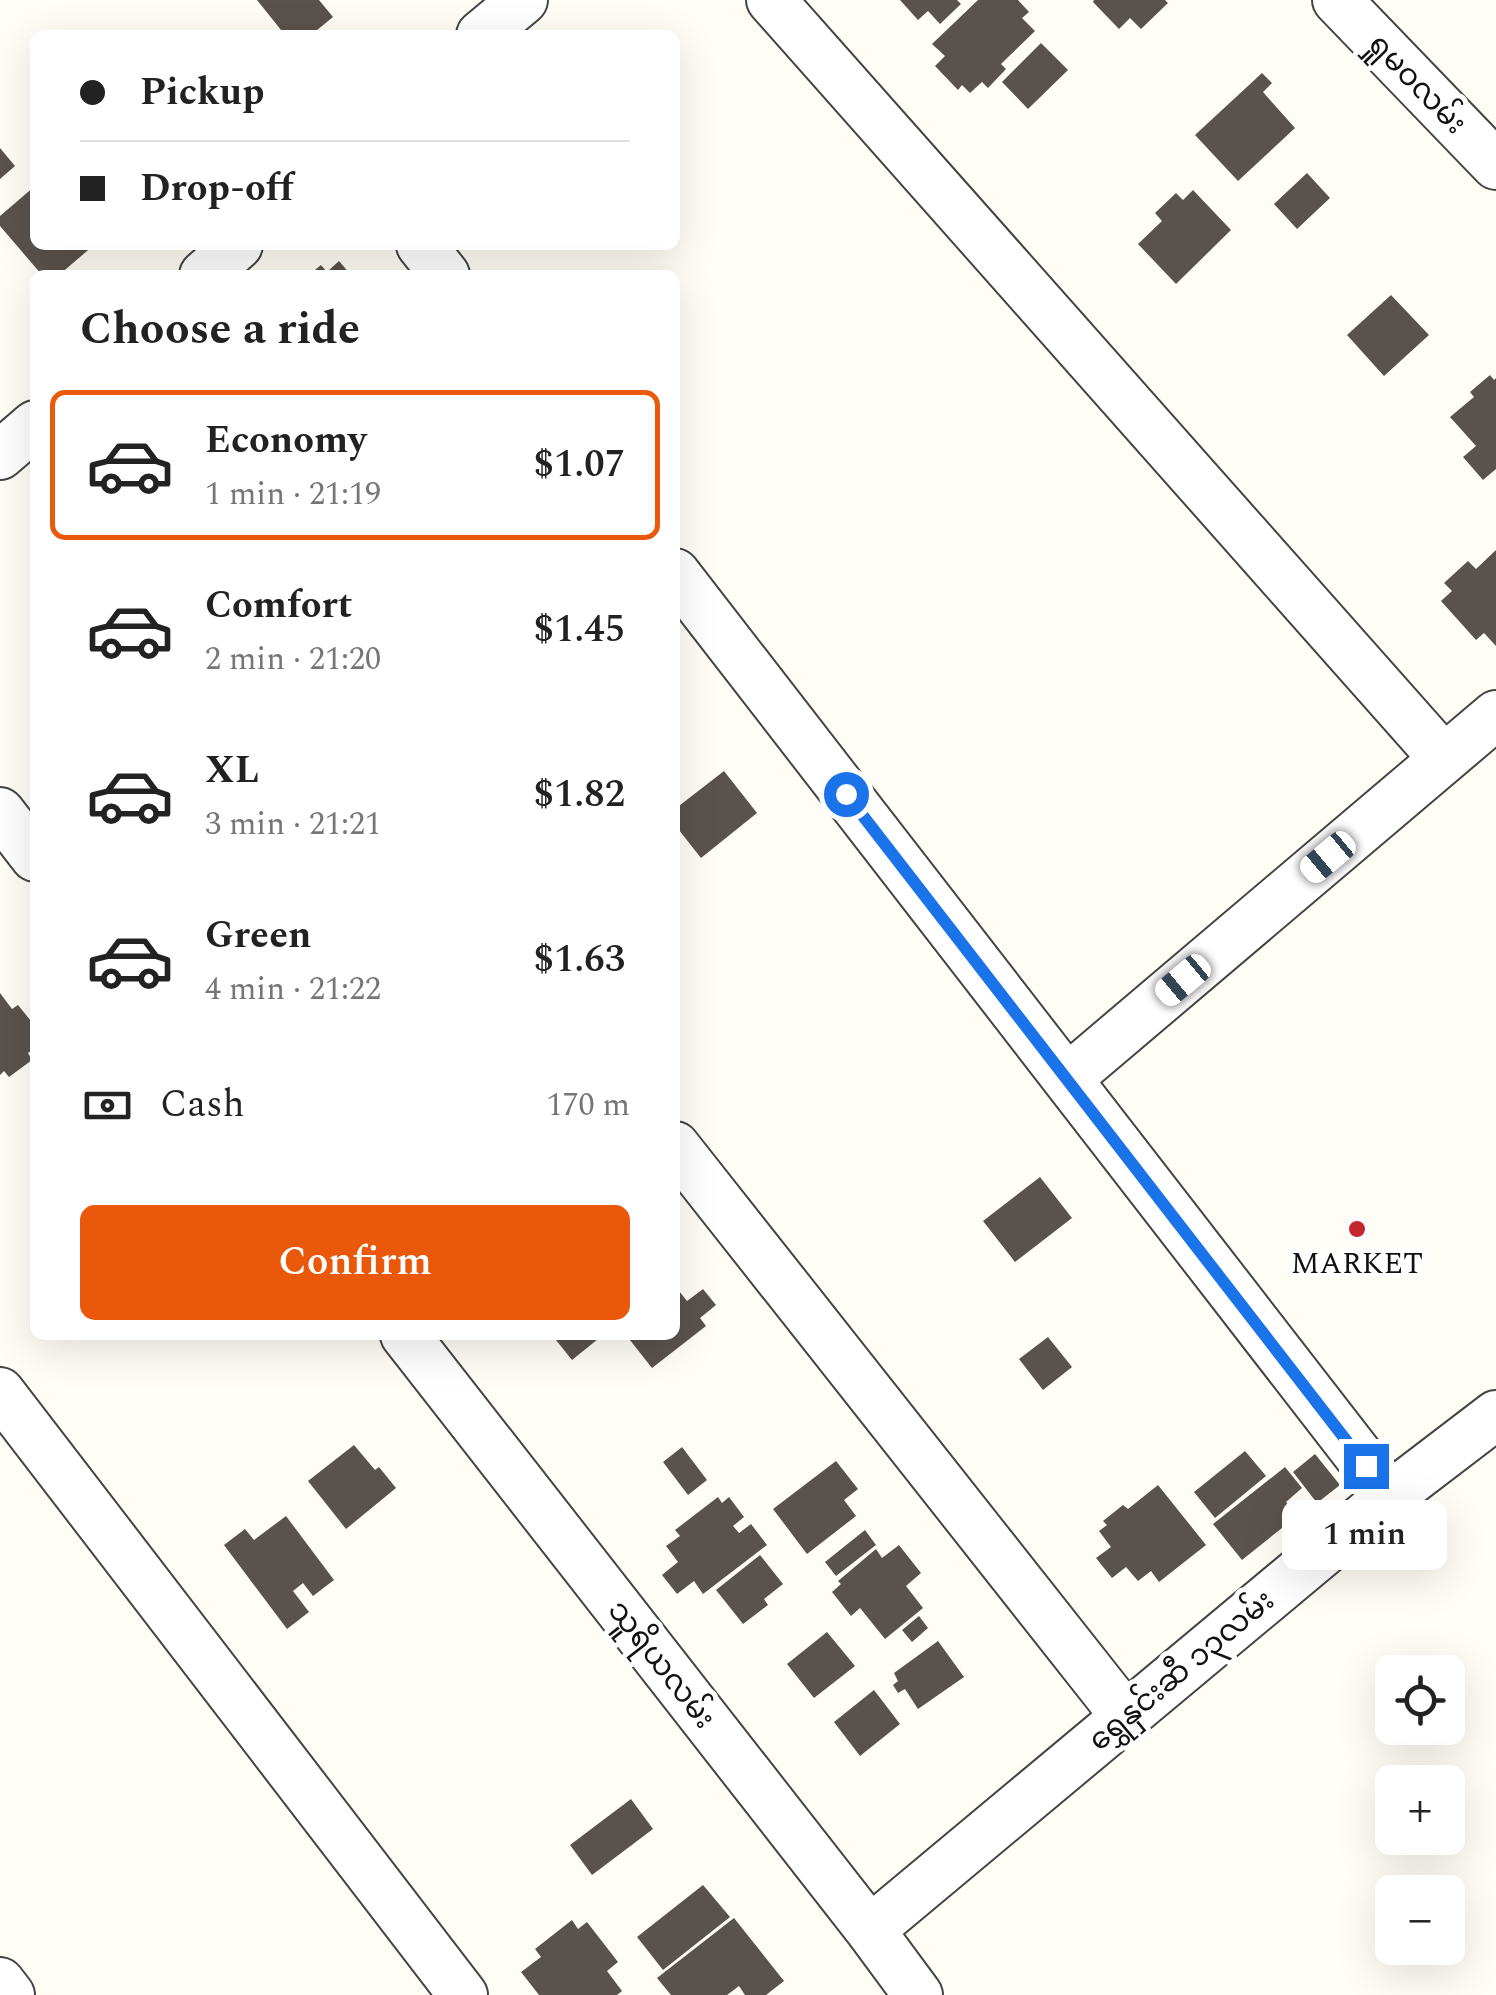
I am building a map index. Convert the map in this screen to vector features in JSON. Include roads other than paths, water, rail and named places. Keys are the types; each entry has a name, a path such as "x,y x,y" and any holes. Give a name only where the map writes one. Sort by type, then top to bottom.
{"street":[{"path":"487,30 523,0"},
{"path":"771,0 1444,759"},
{"name":"ရှုမဝလမ်း","path":"1337,0 1496,166"},
{"path":"210,270 232,250"},
{"path":"426,250 441,270"},
{"path":"0,456 30,429"},
{"path":"680,578 1390,1496"},
{"path":"1067,1078 1496,715"},
{"path":"0,812 30,851"},
{"path":"680,1152 1126,1717"},
{"name":"သူရိယလမ်း","path":"409,1340 918,1995"},
{"path":"0,1392 463,1995"},
{"name":"ရွှေနှင်းဆီ ၁၃လမ်း","path":"870,1930 1390,1496 1496,1414"},
{"path":"0,1982 10,1995"}],"place":[{"name":"MARKET","path":"1357,1229"}]}
